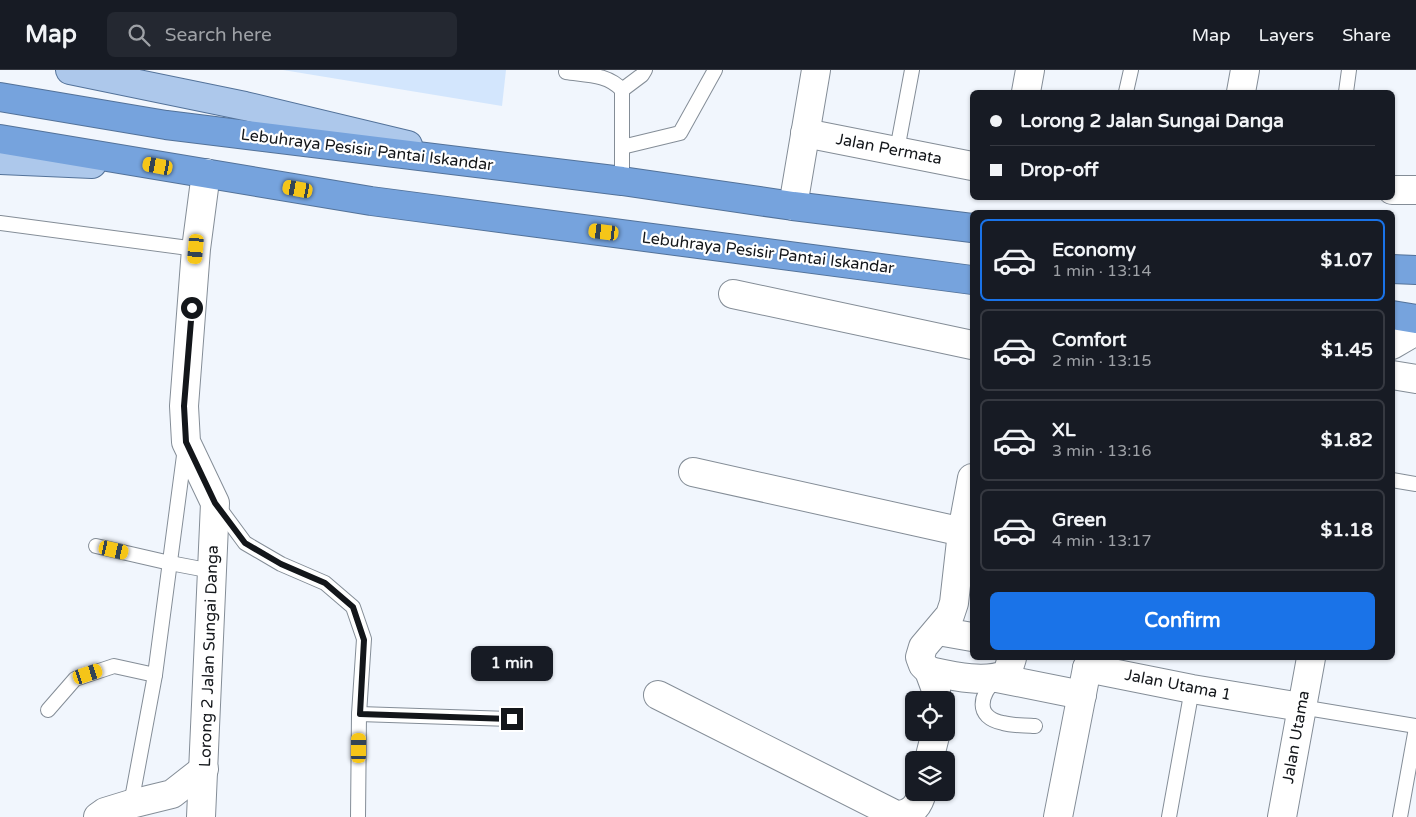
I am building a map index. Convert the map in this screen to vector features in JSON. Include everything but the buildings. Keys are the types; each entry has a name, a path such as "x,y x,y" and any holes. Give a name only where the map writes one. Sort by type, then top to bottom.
{"highway":[{"name":"Lebuhraya Pesisir Pantai Iskandar","path":"0,97 166,125 622,181 793,206 970,228"},
{"name":"Lebuhraya Pesisir Pantai Iskandar","path":"0,139 371,201 970,280"},
{"path":"1395,269 1416,270"},
{"path":"1395,316 1416,319"}],"main road":[{"path":"70,70 245,106 486,164"},
{"path":"0,160 158,166"}],"street":[{"path":"793,206 816,70"},
{"path":"1026,90 1030,70"},
{"path":"1241,90 1245,70"},
{"name":"Jalan Permata","path":"805,133 970,166"},
{"name":"Lorong 2 Jalan Sungai Danga","path":"201,817 215,503 186,442 184,406 196,249 206,173"},
{"path":"1395,190 1416,190"},
{"path":"733,294 970,345"},
{"path":"1395,343 1416,331"},
{"path":"1395,376 1416,379"},
{"path":"694,472 967,533"},
{"path":"936,691 929,671 923,665 920,657 923,647 950,615 954,603 967,533 970,500"},
{"path":"938,630 970,637"},
{"name":"Jalan Utama","path":"1282,817 1311,660"},
{"name":"Jalan Utama 1","path":"1058,817 1082,695 1077,663 1192,689 1301,707"},
{"path":"929,671 950,675 1004,668 1082,695"},
{"path":"658,695 896,815 904,815 910,812 920,801"},
{"path":"98,817 105,812 172,794 204,769"}],"lane":[{"path":"622,90 642,75 645,70"},
{"path":"622,147 680,133 715,70"},
{"path":"897,150 912,70"},
{"path":"1126,90 1131,70"},
{"path":"1346,90 1350,70"},
{"path":"566,72 605,78 615,82 622,90 622,181"},
{"path":"0,223 196,249"},
{"path":"131,804 155,675 186,442"},
{"path":"1395,480 1416,484"},
{"path":"215,503 245,543 281,564 325,583 353,607 364,640 358,817"},
{"path":"96,546 212,571"},
{"path":"48,710 75,679 114,666 155,675"},
{"path":"1004,668 988,687 982,699 983,708 988,717 1002,723 1035,726"},
{"path":"1169,817 1192,689"},
{"path":"1301,707 1416,727 1400,817"},
{"path":"360,714 512,719"}],"shaded area":[{"path":"283,70 506,70 502,106"}],"route":[{"path":"192,308 184,406 186,442 215,503 245,543 281,564 325,583 353,607 364,640 360,714 512,719"}]}
